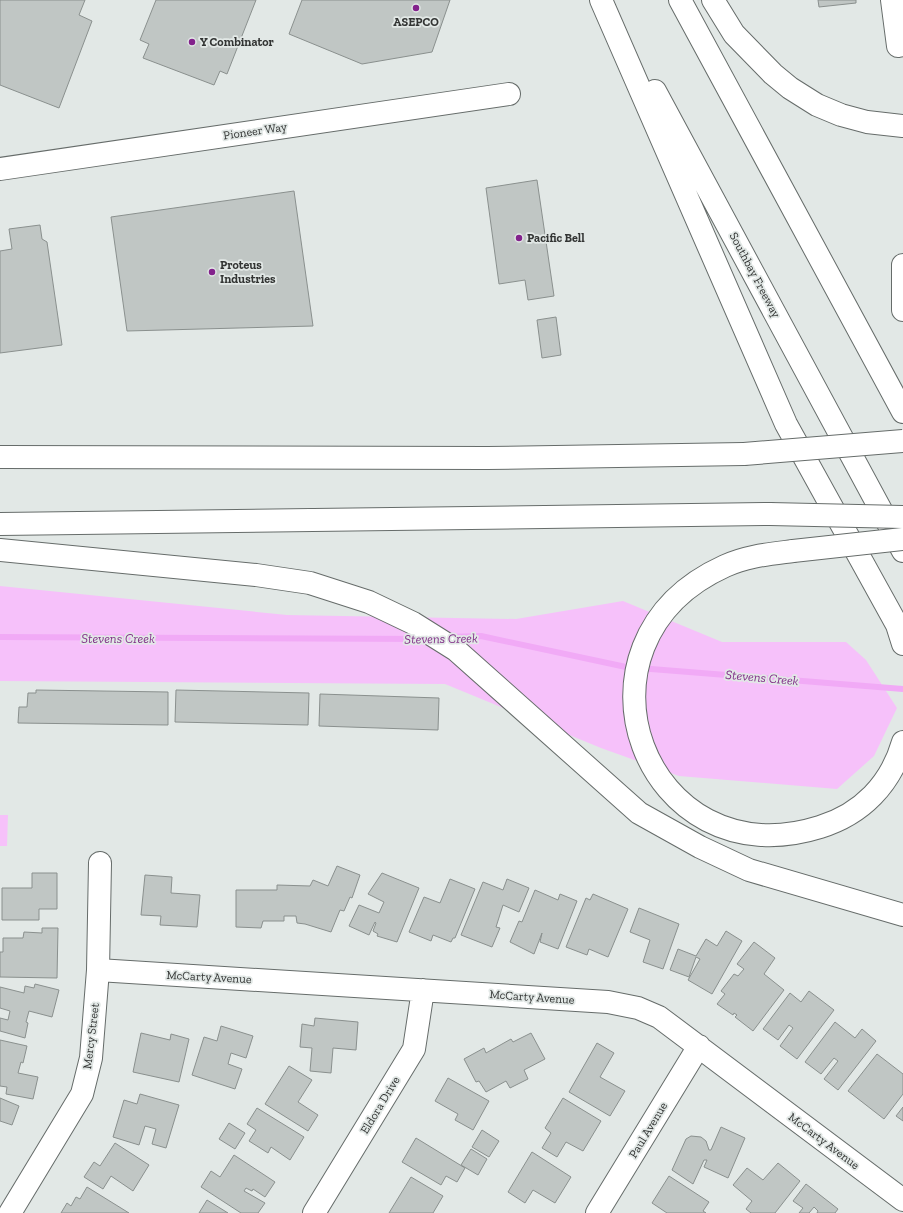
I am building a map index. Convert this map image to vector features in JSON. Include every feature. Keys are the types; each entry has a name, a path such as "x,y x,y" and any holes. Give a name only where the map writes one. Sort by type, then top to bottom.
{"main road":[{"path":"600,0 786,424 897,625 903,644"},
{"name":"Southbay Freeway","path":"606,0 903,551"},
{"path":"680,0 903,412"},
{"path":"713,0 734,34 773,74 790,88 816,104 841,115 874,123 903,126"},
{"path":"892,0 901,46"},
{"name":"Pioneer Way","path":"0,169 509,94"},
{"path":"903,265 903,310"},
{"path":"744,454 903,441"},
{"path":"0,443 171,457"},
{"path":"0,457 487,458 744,454 903,454"},
{"path":"0,524 770,514 903,516"},
{"path":"903,539 758,556 726,565 691,584 660,615 645,640 639,658 635,683 635,715 638,732 646,756 657,774 677,799 712,823 742,833 765,836 788,835 839,821 863,805 877,791 893,769 903,742"},
{"path":"0,550 256,574 310,583 368,602 413,623 456,650 639,813 700,847 749,870 903,915"},
{"name":"Mercy Street","path":"10,1213 82,1094 90,1058 98,970 100,863"},
{"name":"McCarty Avenue","path":"98,970 608,1002 638,1008 659,1017 699,1046 898,1204"},
{"name":"Eldora Drive","path":"314,1213 414,1049 423,990"},
{"name":"Paul Avenue","path":"597,1213 699,1046"}],"shaded area":[{"path":"0,586 287,615 516,619 623,601 722,642 846,642 866,660 897,708 874,756 837,789 679,776 601,748 445,684 0,681"},
{"path":"0,815 8,815 7,846 0,846"}],"building":[{"path":"0,0 85,0 79,15 92,21 59,108 0,85"},
{"name":"Y Combinator","path":"156,0 256,0 227,74 220,71 214,85 143,58 149,44 140,40"},
{"path":"302,0 450,0 432,52 362,64 289,34"},
{"path":"818,0 856,0 856,3 819,7"},
{"name":"Pacific Bell","path":"537,180 554,296 528,300 525,280 499,284 486,188"},
{"name":"Proteus Industries","path":"294,191 313,326 127,331 111,217"},
{"path":"40,225 42,239 47,242 62,345 0,353 0,251 12,249 9,229"},
{"path":"556,317 561,355 542,358 537,320"},
{"path":"36,690 168,692 168,725 18,723 19,707 27,707 28,693 36,693"},
{"path":"176,690 309,693 308,725 175,722"},
{"path":"320,694 439,698 438,730 319,726"},
{"path":"337,866 360,875 352,898 350,897 344,911 340,910 331,932 297,923 296,916 284,916 284,921 263,921 261,928 236,927 236,890 277,890 277,885 310,886 313,880 328,886"},
{"path":"32,873 57,873 57,909 39,909 39,920 2,920 2,888 32,888"},
{"path":"382,873 419,888 397,942 377,936 378,934 373,931 375,922 369,935 349,926 359,905 379,913 384,902 368,894"},
{"path":"145,875 172,877 171,893 200,895 197,927 160,925 161,916 141,915"},
{"path":"450,879 475,889 455,938 453,938 451,942 433,935 431,941 409,932 424,897 440,903"},
{"path":"507,879 529,888 519,912 503,905 496,927 500,928 492,947 461,935 483,882 503,890"},
{"path":"535,890 558,900 560,894 577,901 558,949 540,942 542,933 534,954 510,942 519,921 522,922"},
{"path":"593,894 628,909 608,957 589,949 587,955 566,947 586,898 590,900"},
{"path":"639,908 679,924 663,969 643,962 650,940 630,932"},
{"path":"42,928 58,928 57,978 0,977 0,952 3,952 3,938 23,938 24,932 42,933"},
{"path":"726,931 742,941 712,994 688,980 700,959 696,957 689,977 670,970 678,949 696,956 706,939 717,946"},
{"path":"754,942 775,958 764,974 784,990 753,1031 735,1017 737,1015 734,1013 733,1015 717,1004 725,994 721,991 734,974 738,976 744,969 737,964"},
{"path":"35,984 59,990 52,1017 29,1011 26,1022 28,1023 25,1038 0,1031 0,1018 8,1020 10,1011 0,1008 0,987 24,993 25,986 34,988"},
{"path":"809,991 834,1010 797,1059 780,1046 793,1028 789,1025 778,1040 763,1029 790,993 801,1002"},
{"path":"315,1018 358,1022 356,1050 333,1048 331,1073 310,1071 312,1048 300,1047 302,1024 314,1026"},
{"path":"835,1022 855,1038 862,1029 876,1041 838,1090 824,1079 838,1061 834,1058 821,1074 805,1062"},
{"path":"221,1026 253,1036 246,1058 231,1053 228,1064 242,1069 235,1089 192,1075 204,1037 217,1041"},
{"path":"141,1033 170,1040 171,1034 189,1039 179,1082 133,1072"},
{"path":"531,1033 545,1059 524,1070 528,1079 510,1088 506,1081 486,1092 479,1081 476,1082 464,1059 484,1048 486,1053 511,1039 513,1042"},
{"path":"0,1040 27,1046 23,1063 21,1062 18,1073 38,1077 33,1099 6,1094 7,1087 0,1086"},
{"path":"597,1043 614,1053 600,1077 625,1091 610,1116 569,1092"},
{"path":"877,1054 903,1074 903,1094 884,1119 848,1091"},
{"path":"289,1066 312,1080 298,1102 318,1115 308,1131 265,1104"},
{"path":"448,1078 489,1101 473,1130 455,1120 458,1114 435,1101"},
{"path":"140,1094 179,1105 166,1148 152,1144 156,1129 145,1126 139,1145 113,1137 124,1100 137,1104"},
{"path":"0,1098 19,1106 12,1125 0,1121"},
{"path":"563,1098 601,1121 583,1151 566,1142 557,1157 542,1148 551,1133 545,1128"},
{"path":"903,1107 903,1121 896,1116"},
{"path":"257,1108 304,1137 290,1160 271,1147 268,1153 249,1141 256,1130 247,1124"},
{"path":"229,1123 245,1133 235,1149 219,1139"},
{"path":"721,1127 745,1138 728,1178 704,1167 707,1160 704,1160 693,1184 672,1170 686,1139 691,1136 701,1137 706,1141 709,1150 711,1150"},
{"path":"482,1130 499,1141 489,1157 472,1147"},
{"path":"416,1138 465,1168 457,1182 446,1176 441,1185 402,1162"},
{"path":"115,1143 149,1165 133,1191 111,1176 103,1189 84,1177 94,1162 100,1166"},
{"path":"471,1149 487,1159 478,1175 461,1165"},
{"path":"532,1152 571,1177 555,1203 533,1190 525,1203 508,1192"},
{"path":"234,1155 275,1182 265,1197 253,1189 252,1191 246,1188 244,1191 265,1203 258,1213 241,1213 201,1187 211,1171 220,1177"},
{"path":"778,1163 800,1181 775,1213 751,1213 746,1209 752,1201 733,1185 747,1168 763,1180"},
{"path":"669,1176 709,1202 703,1211 706,1213 667,1213 652,1203"},
{"path":"411,1177 443,1196 433,1213 389,1213"},
{"path":"806,1184 838,1209 835,1213 817,1213 818,1211 814,1207 809,1213 799,1213 803,1208 793,1201"},
{"path":"87,1187 129,1213 61,1213 67,1203 71,1206 76,1197 80,1199"},
{"path":"207,1200 228,1213 199,1213"}],"waterway":[{"name":"Stevens Creek","path":"449,637 481,636 626,667 903,689"},
{"name":"Stevens Creek","path":"0,637 426,639"}],"place":[{"name":"ASEPCO","path":"416,8"},
{"name":"Y Combinator","path":"192,42"},
{"name":"Pacific Bell","path":"519,238"},
{"name":"Proteus Industries","path":"212,272"}]}
